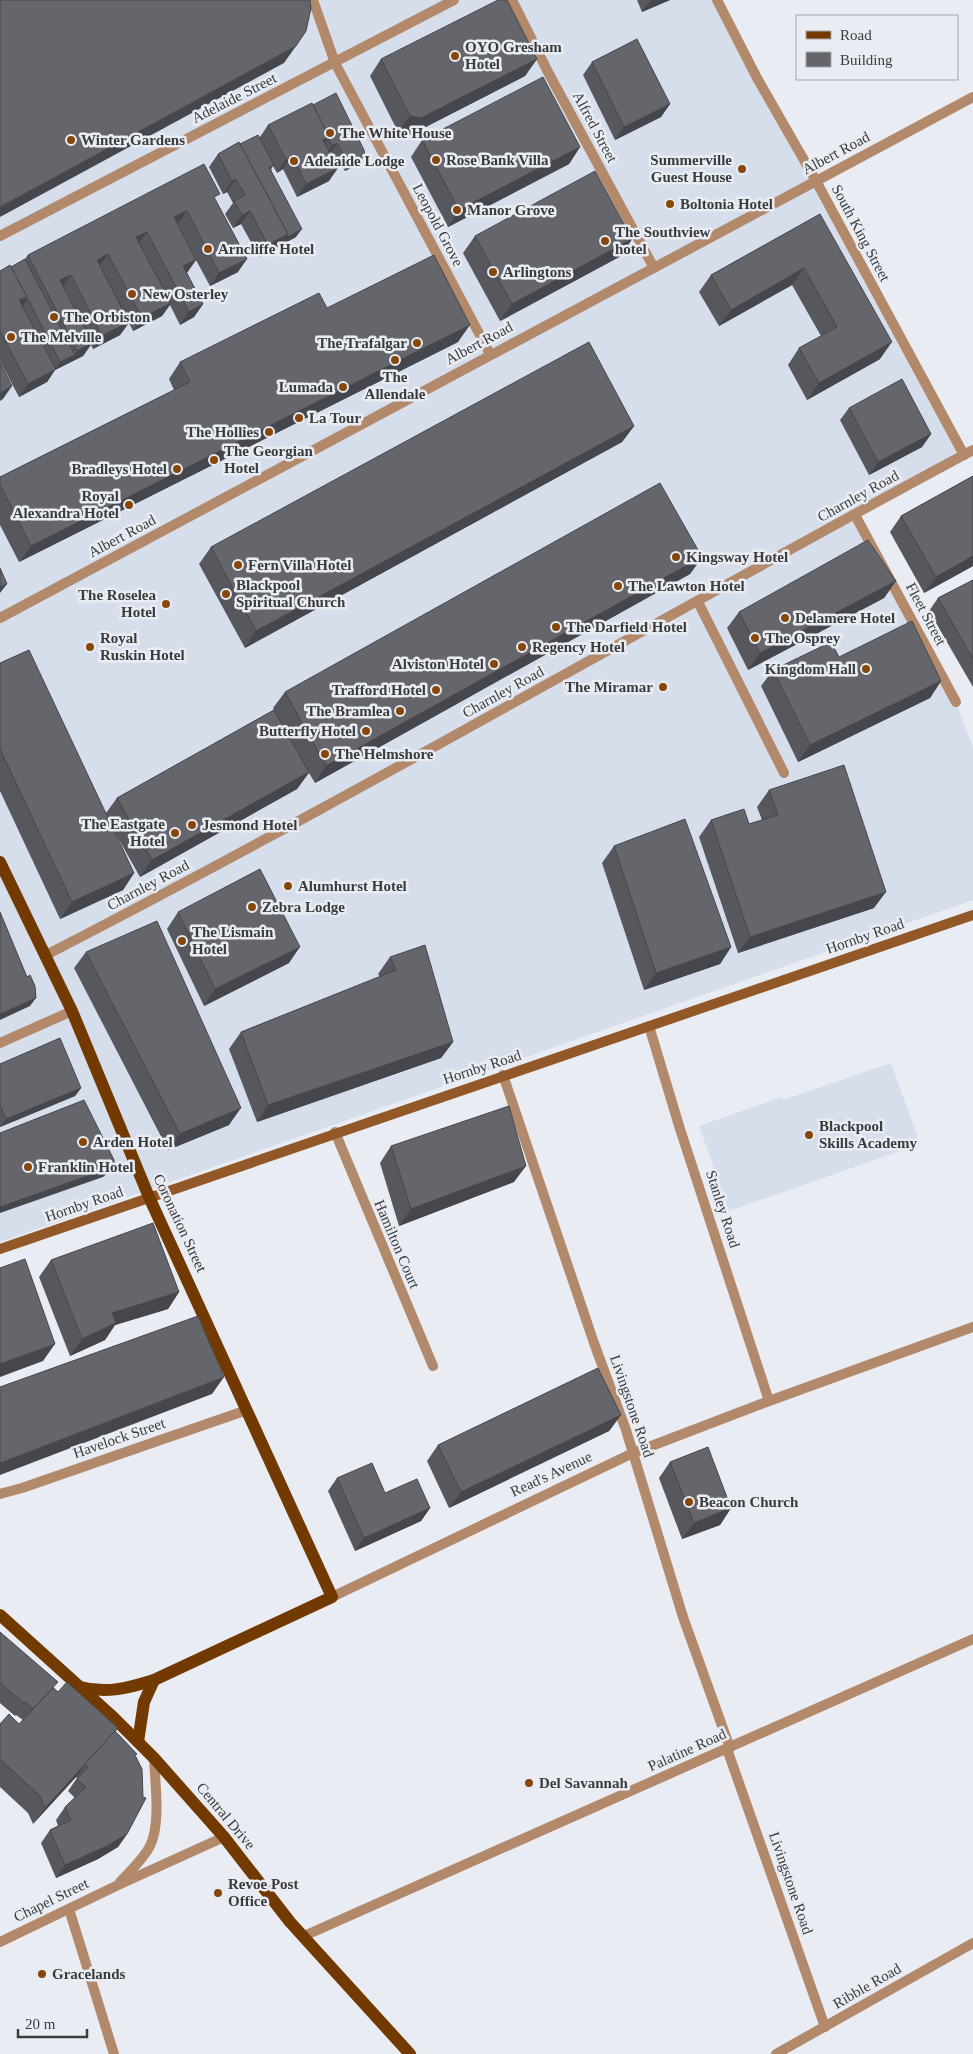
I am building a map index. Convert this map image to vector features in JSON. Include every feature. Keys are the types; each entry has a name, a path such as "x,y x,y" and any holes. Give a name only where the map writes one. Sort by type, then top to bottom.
{"main road":[{"name":"Coronation Street","path":"0,862 72,1011 149,1197 332,1597"},
{"name":"Hornby Road","path":"0,1249 334,1132 973,915"},
{"name":"Read's Avenue","path":"80,1687 110,1691 154,1680 332,1597"},
{"name":"Central Drive","path":"0,1615 80,1687 154,1758 224,1837 290,1922 410,2054"},
{"path":"138,1742 144,1702 154,1680"}],"street":[{"name":"Leopold Grove","path":"313,0 335,63 490,354"},
{"name":"Adelaide Street","path":"0,236 454,0"},
{"name":"Alfred Street","path":"512,0 549,74 654,268"},
{"name":"South King Street","path":"717,0 758,78 968,452"},
{"name":"Albert Road","path":"0,618 973,97"},
{"name":"Charnley Road","path":"46,954 141,906 326,806 968,452"},
{"name":"Fleet Street","path":"855,514 956,702"},
{"path":"698,602 784,773"},
{"path":"0,1043 72,1011"},
{"name":"Stanley Road","path":"648,1026 769,1401"},
{"name":"Livingstone Road","path":"504,1075 633,1453 683,1617 825,2027"},
{"name":"Hamilton Court","path":"334,1132 433,1366"},
{"name":"Read's Avenue","path":"332,1597 633,1453 769,1401 973,1327"},
{"name":"Havelock Street","path":"0,1494 247,1410"},
{"name":"Palatine Road","path":"304,1936 973,1639"},
{"name":"Chapel Street","path":"116,1886 142,1858 150,1845 155,1825 154,1758"},
{"name":"Chapel Street","path":"0,1942 224,1837"},
{"path":"69,1909 114,2054"},
{"name":"Ribble Road","path":"776,2054 973,1943"}],"shaded area":[{"path":"0,0 719,0 964,455 855,515 956,702 973,748 973,900 0,1242"},
{"name":"Blackpool Skills Academy","path":"891,1063 920,1144 729,1211 699,1126 782,1097 783,1100"}],"building":[{"name":"Winter Gardens","path":"0,0 310,0 311,8 306,31 296,46 0,207"},
{"path":"498,0 507,0 537,59 421,118 410,116 381,59"},
{"path":"637,39 670,104 624,127 592,62"},
{"path":"543,77 580,147 459,210 422,140"},
{"path":"336,93 364,150 365,155 351,162 348,157 345,158 337,143 332,146 313,105"},
{"name":"Adelaide Lodge","path":"312,103 329,137 323,140 338,168 306,184 292,156 286,160 268,125"},
{"path":"258,135 274,165 269,167 302,229 286,238 288,234 240,144"},
{"path":"239,142 288,234 268,245 250,211 242,215 234,201 245,195 236,179 232,181 218,154"},
{"path":"204,164 220,194 214,197 247,259 219,273 187,211 174,217 196,260 183,266 203,304 189,312 147,232 136,237 171,303 142,318 108,254 97,260 129,322 102,336 71,275 60,280 92,343 77,351 28,255"},
{"path":"595,171 632,239 512,304 475,236"},
{"path":"820,214 892,342 819,383 799,348 837,327 804,268 731,310 711,275"},
{"path":"434,255 470,325 31,546 0,485 0,477 190,382 180,362 319,293 327,308"},
{"path":"25,259 75,355 60,362 28,299 24,301 27,297 11,267"},
{"path":"10,265 27,297 19,300 56,369 28,384 0,331 0,271"},
{"path":"589,342 634,426 256,631 211,547"},
{"path":"0,362 12,386 0,393"},
{"path":"902,379 931,434 878,462 849,408"},
{"path":"973,476 973,556 936,577 901,516"},
{"path":"660,483 702,557 326,766 285,692"},
{"path":"868,540 896,581 760,653 739,612"},
{"path":"0,568 7,584 0,587"},
{"path":"973,580 973,659 938,598"},
{"path":"912,621 941,681 810,745 773,670 831,642 839,657"},
{"path":"29,650 134,873 72,902 0,749 0,663"},
{"path":"274,710 309,772 152,860 117,798"},
{"path":"844,765 886,892 750,937 711,820 744,809 749,824 778,815 769,790"},
{"path":"685,819 731,947 656,973 614,846"},
{"path":"260,869 300,947 215,989 178,912"},
{"path":"0,912 27,977 30,975 35,986 36,998 0,1014"},
{"path":"157,921 241,1108 180,1134 86,952"},
{"path":"425,945 453,1042 268,1105 241,1032 396,970 390,957"},
{"path":"60,1038 81,1088 6,1119 0,1105 0,1064"},
{"path":"84,1100 114,1160 114,1164 110,1168 0,1207 0,1133"},
{"path":"509,1106 526,1166 411,1209 391,1146"},
{"path":"153,1223 179,1292 112,1313 116,1323 82,1339 51,1260"},
{"path":"25,1259 55,1344 0,1364 0,1268"},
{"path":"198,1316 224,1377 0,1463 0,1387"},
{"path":"598,1368 621,1415 461,1492 438,1445"},
{"path":"708,1447 731,1508 694,1523 670,1462"},
{"path":"372,1463 385,1493 417,1479 430,1508 364,1538 337,1478"},
{"path":"0,1632 58,1682 33,1709 0,1683"},
{"path":"67,1682 118,1728 45,1808 40,1796 0,1759 0,1724 9,1714 19,1724 53,1688 58,1692"},
{"path":"115,1731 137,1754 135,1755 142,1769 143,1797 146,1798 127,1834 107,1846 65,1865 50,1830 71,1820 65,1807 86,1787 77,1779 88,1767 85,1764"}],"place":[{"name":"OYO Gresham Hotel","path":"455,56"},
{"name":"The White House","path":"330,133"},
{"name":"Winter Gardens","path":"71,140"},
{"name":"Rose Bank Villa","path":"436,160"},
{"name":"Adelaide Lodge","path":"294,161"},
{"name":"Summerville Guest House","path":"742,169"},
{"name":"Boltonia Hotel","path":"670,204"},
{"name":"Manor Grove","path":"457,210"},
{"name":"The Southview hotel","path":"605,241"},
{"name":"Arncliffe Hotel","path":"208,249"},
{"name":"Arlingtons","path":"493,272"},
{"name":"New Osterley","path":"132,294"},
{"name":"The Orbiston","path":"54,317"},
{"name":"The Melville","path":"11,337"},
{"name":"The Trafalgar","path":"417,343"},
{"name":"The Allendale","path":"395,360"},
{"name":"Lumada","path":"343,387"},
{"name":"La Tour","path":"299,418"},
{"name":"The Hollies","path":"269,432"},
{"name":"The Georgian Hotel","path":"214,460"},
{"name":"Bradleys Hotel","path":"177,469"},
{"name":"Royal Alexandra Hotel","path":"129,505"},
{"name":"Kingsway Hotel","path":"676,557"},
{"name":"Fern Villa Hotel","path":"238,565"},
{"name":"The Lawton Hotel","path":"618,586"},
{"name":"Blackpool Spiritual Church","path":"226,594"},
{"name":"The Roselea Hotel","path":"166,604"},
{"name":"Delamere Hotel","path":"785,618"},
{"name":"The Darfield Hotel","path":"556,627"},
{"name":"The Osprey","path":"755,638"},
{"name":"Royal Ruskin Hotel","path":"90,647"},
{"name":"Regency Hotel","path":"522,647"},
{"name":"Alviston Hotel","path":"494,664"},
{"name":"Kingdom Hall","path":"866,669"},
{"name":"The Miramar","path":"663,687"},
{"name":"Trafford Hotel","path":"436,690"},
{"name":"The Bramlea","path":"400,711"},
{"name":"Butterfly Hotel","path":"366,731"},
{"name":"The Helmshore","path":"325,754"},
{"name":"Jesmond Hotel","path":"192,825"},
{"name":"The Eastgate Hotel","path":"175,833"},
{"name":"Alumhurst Hotel","path":"288,886"},
{"name":"Zebra Lodge","path":"252,907"},
{"name":"The Lismain Hotel","path":"182,941"},
{"name":"Blackpool Skills Academy","path":"809,1135"},
{"name":"Arden Hotel","path":"83,1142"},
{"name":"Franklin Hotel","path":"28,1167"},
{"name":"Beacon Church","path":"689,1502"},
{"name":"Del Savannah","path":"529,1783"},
{"name":"Revoe Post Office","path":"218,1893"},
{"name":"Gracelands","path":"42,1974"}]}
